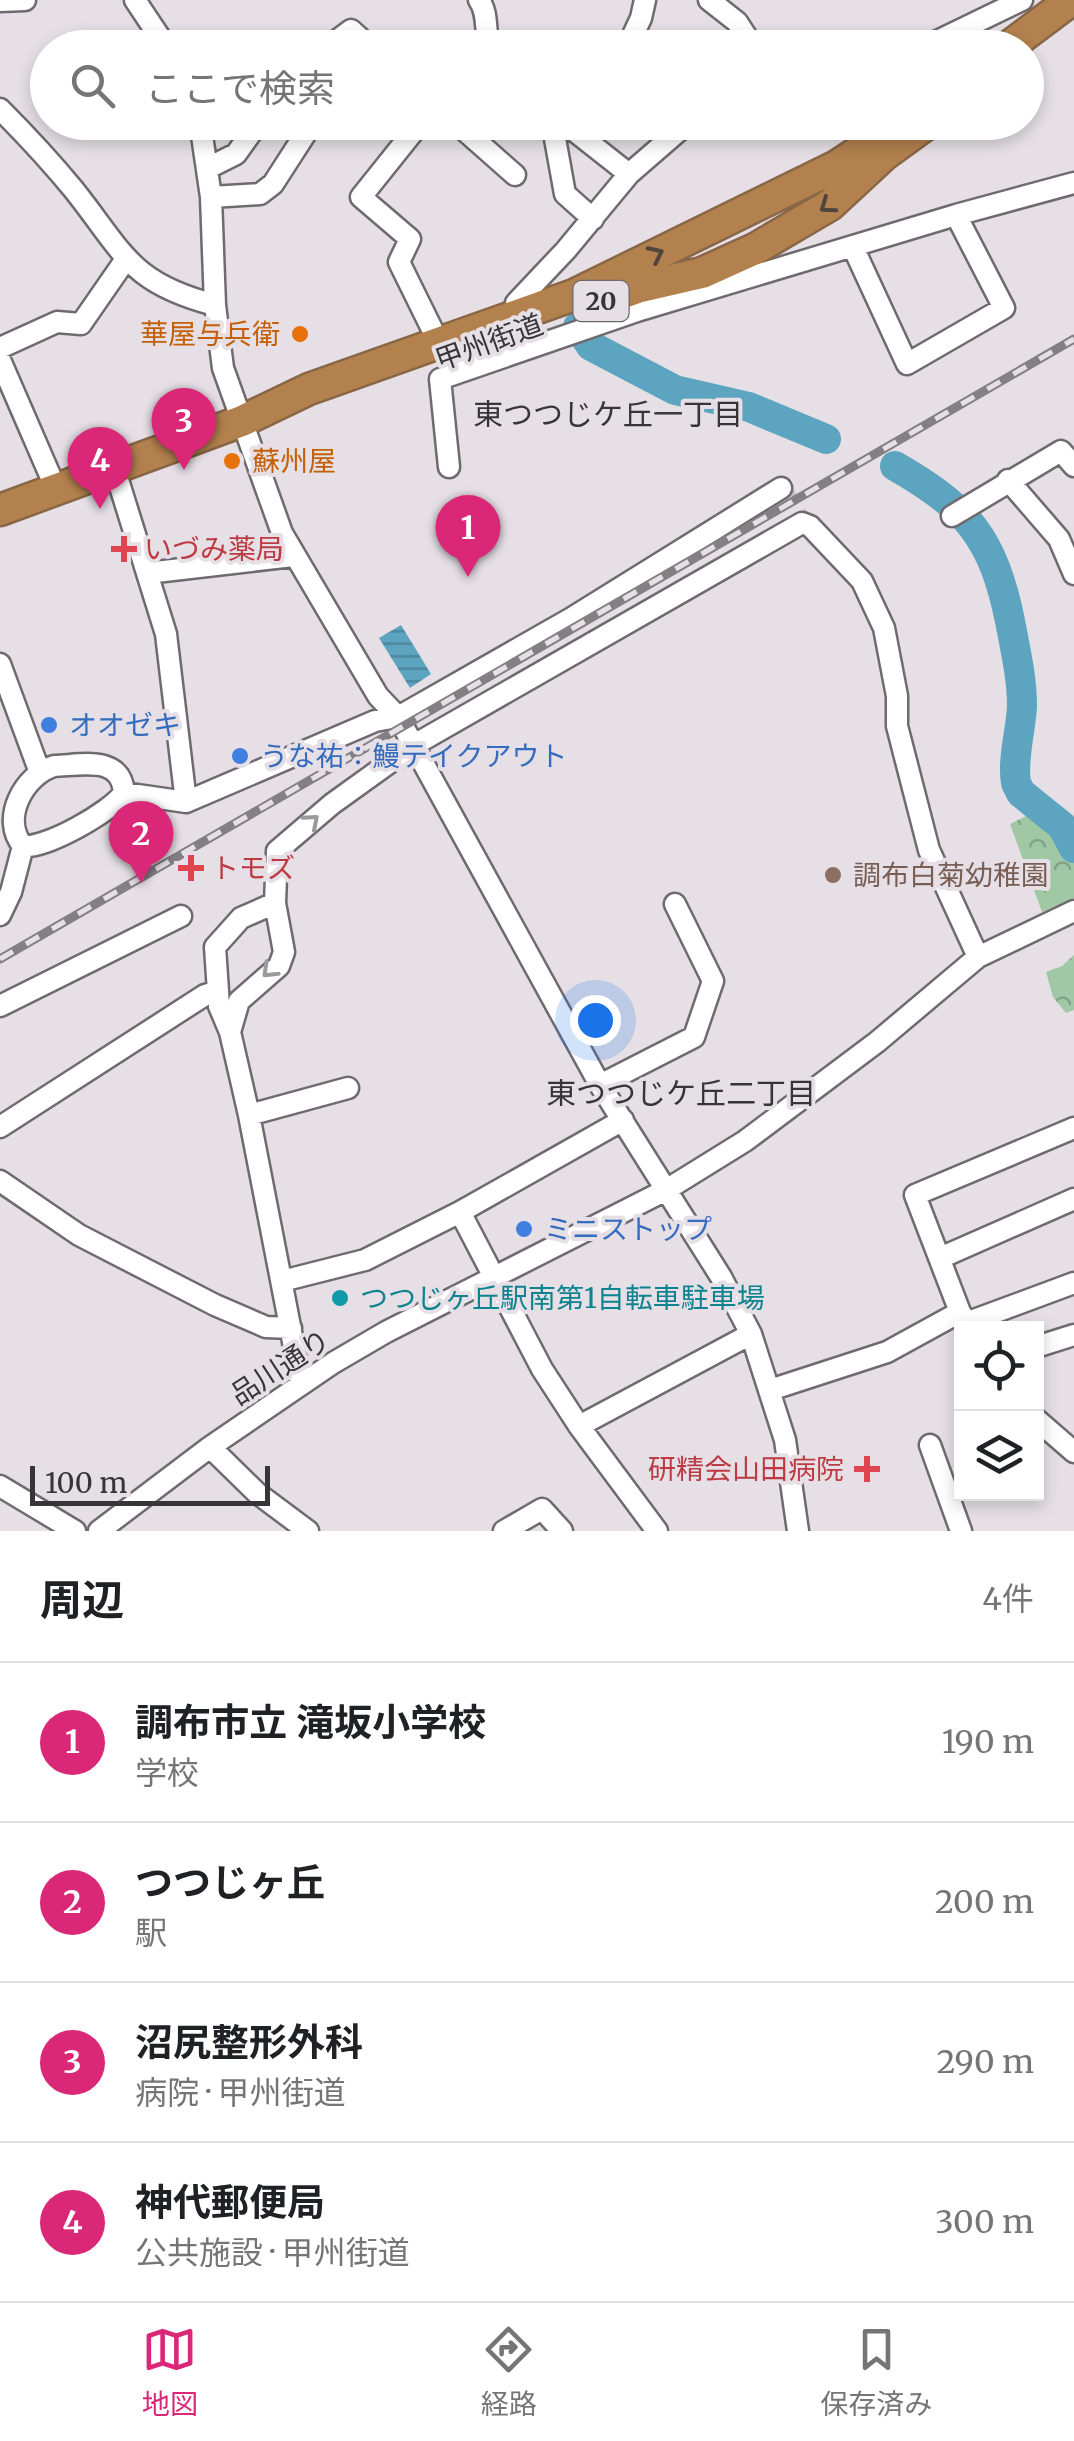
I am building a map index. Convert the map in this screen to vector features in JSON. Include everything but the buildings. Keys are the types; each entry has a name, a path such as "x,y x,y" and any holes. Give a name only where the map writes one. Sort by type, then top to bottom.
{"highway":[{"path":"1031,30 1072,0"},
{"path":"1044,40 1074,19"},
{"name":"甲州街道","path":"242,422 309,389 574,295 806,182 875,140"},
{"name":"甲州街道","path":"0,510 242,422 318,404 491,351 625,291 686,278 730,262 830,205 905,140"}],"street":[{"path":"0,0 25,0"},
{"path":"479,0 486,8 486,30"},
{"path":"635,30 645,0"},
{"path":"710,0 742,30"},
{"path":"960,30 1022,0"},
{"path":"145,3 158,30"},
{"path":"0,110 64,178 126,259 177,295 215,305"},
{"path":"203,140 223,368 294,556 378,696 398,718 414,745 600,1085 721,1277 751,1334 785,1440 798,1531"},
{"path":"208,168 236,154 246,140"},
{"path":"211,197 260,194 273,184 302,140"},
{"path":"407,140 361,197 410,238 400,262 432,330"},
{"path":"476,140 515,174"},
{"path":"555,140 565,194 593,218"},
{"path":"598,140 628,174"},
{"path":"519,315 516,303 524,292 628,174 667,140"},
{"path":"449,466 440,379 491,351 581,330 956,215 1074,183"},
{"path":"853,247 907,364 1004,308 956,215"},
{"path":"0,348 57,322 81,324 126,259"},
{"path":"0,360 56,490"},
{"path":"952,516 1061,450 1074,466"},
{"path":"114,466 166,634 186,802"},
{"path":"1008,480 1059,539 1074,574"},
{"path":"124,792 186,802 375,721 398,718 570,619 781,488"},
{"path":"230,1032 239,1001 279,966 284,952 275,903 277,852 332,804 414,745 802,522 862,580 884,628 897,696 897,726 930,850 978,957"},
{"path":"147,573 294,556"},
{"path":"0,664 39,770"},
{"path":"22,846 13,829 17,804 39,770 54,766 110,766 118,772 124,792"},
{"path":"22,846 47,843 113,804 124,792"},
{"path":"0,915 12,892 7,879 22,846"},
{"path":"275,903 241,918 215,947 219,1006 230,1032 249,1116 301,1383"},
{"path":"600,1085 694,1037 714,981 675,904"},
{"name":"品川通り","path":"99,1531 301,1383 386,1332 666,1190 772,1122 978,957 1074,910"},
{"path":"0,1006 181,916"},
{"path":"0,1127 205,995 218,991"},
{"path":"249,1116 348,1088"},
{"path":"282,1281 364,1260 460,1212 623,1120"},
{"path":"1074,1128 915,1194 966,1321 1074,1283"},
{"path":"0,1180 78,1234 198,1296 266,1327 291,1328"},
{"path":"940,1258 1074,1199"},
{"path":"460,1212 534,1357 579,1426 657,1531"},
{"path":"770,1390 954,1326"},
{"path":"579,1426 751,1334"},
{"path":"1044,1344 1074,1335"},
{"path":"1044,1426 1074,1452"},
{"path":"930,1445 962,1531"},
{"path":"210,1447 257,1493 308,1531"},
{"path":"0,1486 76,1531"},
{"path":"504,1531 542,1509 562,1531"}],"green space":[{"path":"1038,810 1074,861 1074,898 1042,912 1010,824"},
{"path":"1074,955 1074,1010 1066,1013 1053,997 1046,972 1062,966"}],"water":[{"path":"401,625 431,674 410,688 379,638"}],"waterway":[{"path":"578,327 591,346 675,390 749,407 826,439"},
{"path":"895,466 959,512 974,528 995,568 1020,673 1022,706 1016,783 1021,793 1062,826 1074,848"}],"tunnel":[{"path":"781,488 802,523"}],"railway":[{"path":"0,959 1074,339"}],"place":[{"name":"華屋与兵衛","path":"300,334"},
{"name":"蘇州屋","path":"232,461"},
{"name":"沼尻整形外科","path":"184,470"},
{"name":"神代郵便局","path":"100,509"},
{"name":"いづみ薬局","path":"124,549"},
{"name":"調布市立 滝坂小学校","path":"468,577"},
{"name":"オオゼキ","path":"49,725"},
{"name":"うな祐：鰻テイクアウト","path":"240,756"},
{"name":"トモズ","path":"191,868"},
{"name":"調布白菊幼稚園","path":"833,875"},
{"name":"つつじヶ丘","path":"141,883"},
{"name":"ミニストップ","path":"524,1229"},
{"name":"つつじヶ丘駅南第1自転車駐車場","path":"340,1298"},
{"name":"研精会山田病院","path":"867,1469"}],"district":[{"name":"東つつじケ丘一丁目","path":"608,414"},
{"name":"東つつじケ丘二丁目","path":"681,1093"}]}
